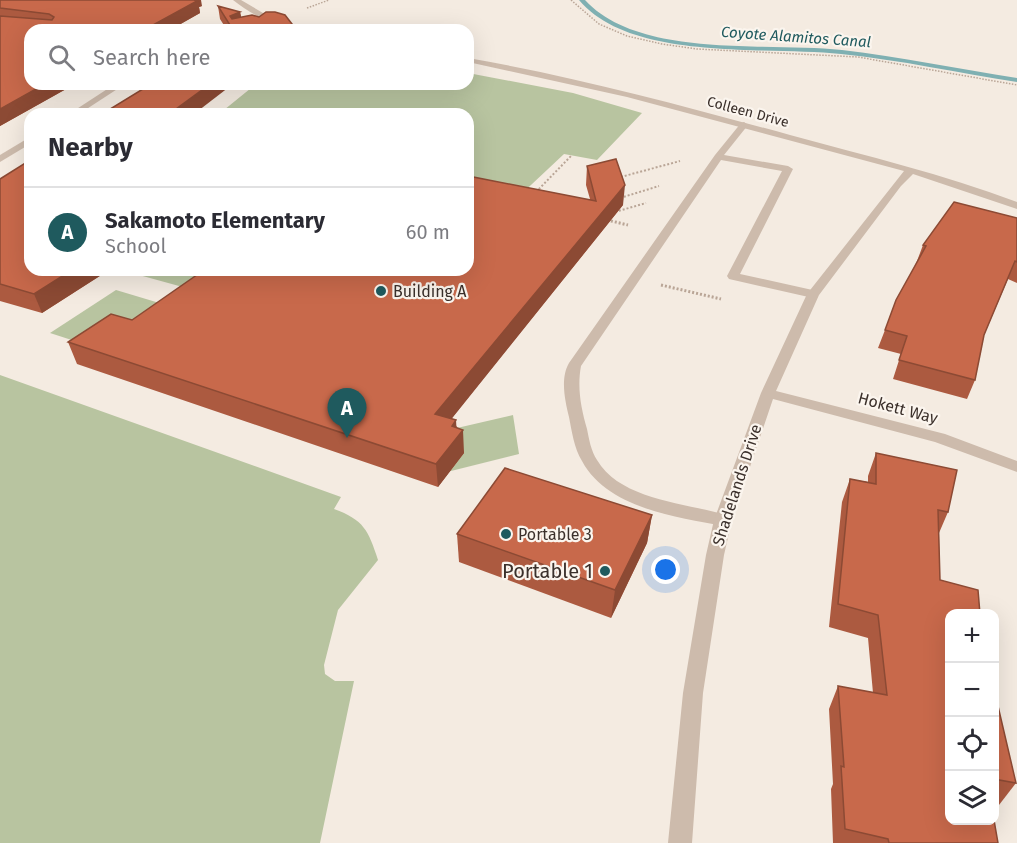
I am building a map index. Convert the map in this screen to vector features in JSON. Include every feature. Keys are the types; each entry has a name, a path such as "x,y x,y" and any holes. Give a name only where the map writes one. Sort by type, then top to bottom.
{"street":[{"path":"236,0 273,21 283,24"},
{"path":"263,23 273,21"},
{"name":"Colleen Drive","path":"474,61 565,79 744,125 910,171 1017,206"},
{"path":"83,108 111,90"},
{"path":"723,520 672,510 629,494 596,470 585,452 570,382 574,366 718,157 744,125"},
{"path":"0,159 24,144"},
{"path":"718,157 788,169 733,276 813,294"},
{"name":"Shadelands Drive","path":"680,843 693,693 715,555 723,520 768,393 813,294 897,184 910,171"},
{"name":"Hokett Way","path":"768,393 940,438 1017,466"}],"path":[{"path":"571,0 598,24 627,36 662,44 697,49 858,57 1017,85"},
{"path":"533,195 571,156"},
{"path":"607,181 680,161"},
{"path":"615,199 659,186"},
{"path":"606,215 646,203"},
{"path":"606,220 628,225"},
{"path":"657,284 724,300"}],"green space":[{"path":"474,74 573,93 642,113 597,160 564,154 515,200 474,191 474,108 226,108 249,90 474,90"},
{"path":"143,276 208,276 190,289"},
{"path":"116,290 246,329 186,377 50,333"},
{"path":"0,375 341,497 334,509 352,517 364,527 378,560 338,610 324,665 325,674 335,681 354,681 320,843 0,843"},
{"path":"513,415 519,454 427,477 418,437"}],"building":[{"path":"0,0 197,1 155,24 24,24 24,90 34,90 0,109 0,16 52,20 54,17 49,14 0,8"},
{"path":"218,6 240,12 230,16 232,19 252,15 259,17 266,12 275,12 285,15 292,24 229,24"},
{"path":"141,90 202,90 177,108 112,108"},
{"path":"616,159 625,185 435,414 456,420 452,426 463,430 436,464 68,342 111,314 132,320 195,276 474,276 474,177 596,201 587,166"},
{"path":"24,164 24,276 62,276 34,294 0,284 0,179"},
{"path":"954,202 1017,218 1017,262 1015,261 984,335 975,380 899,360 907,336 885,330 896,300 926,246 923,245"},
{"path":"876,453 957,470 948,512 938,510 940,580 978,590 980,609 945,609 945,825 995,825 998,843 889,843 888,839 845,829 841,766 844,767 838,686 887,695 878,615 838,604 850,479 876,484"},
{"path":"505,468 652,515 615,590 457,534"},
{"path":"999,710 1016,783 999,780"}],"waterway":[{"name":"Coyote Alamitos Canal","path":"582,0 592,11 618,27 674,43 841,52 1017,80"}],"place":[{"name":"Building A","path":"381,291"},
{"name":"Sakamoto Elementary","path":"347,438"},
{"name":"Portable 3","path":"506,534"},
{"name":"Portable 1","path":"605,571"}]}
